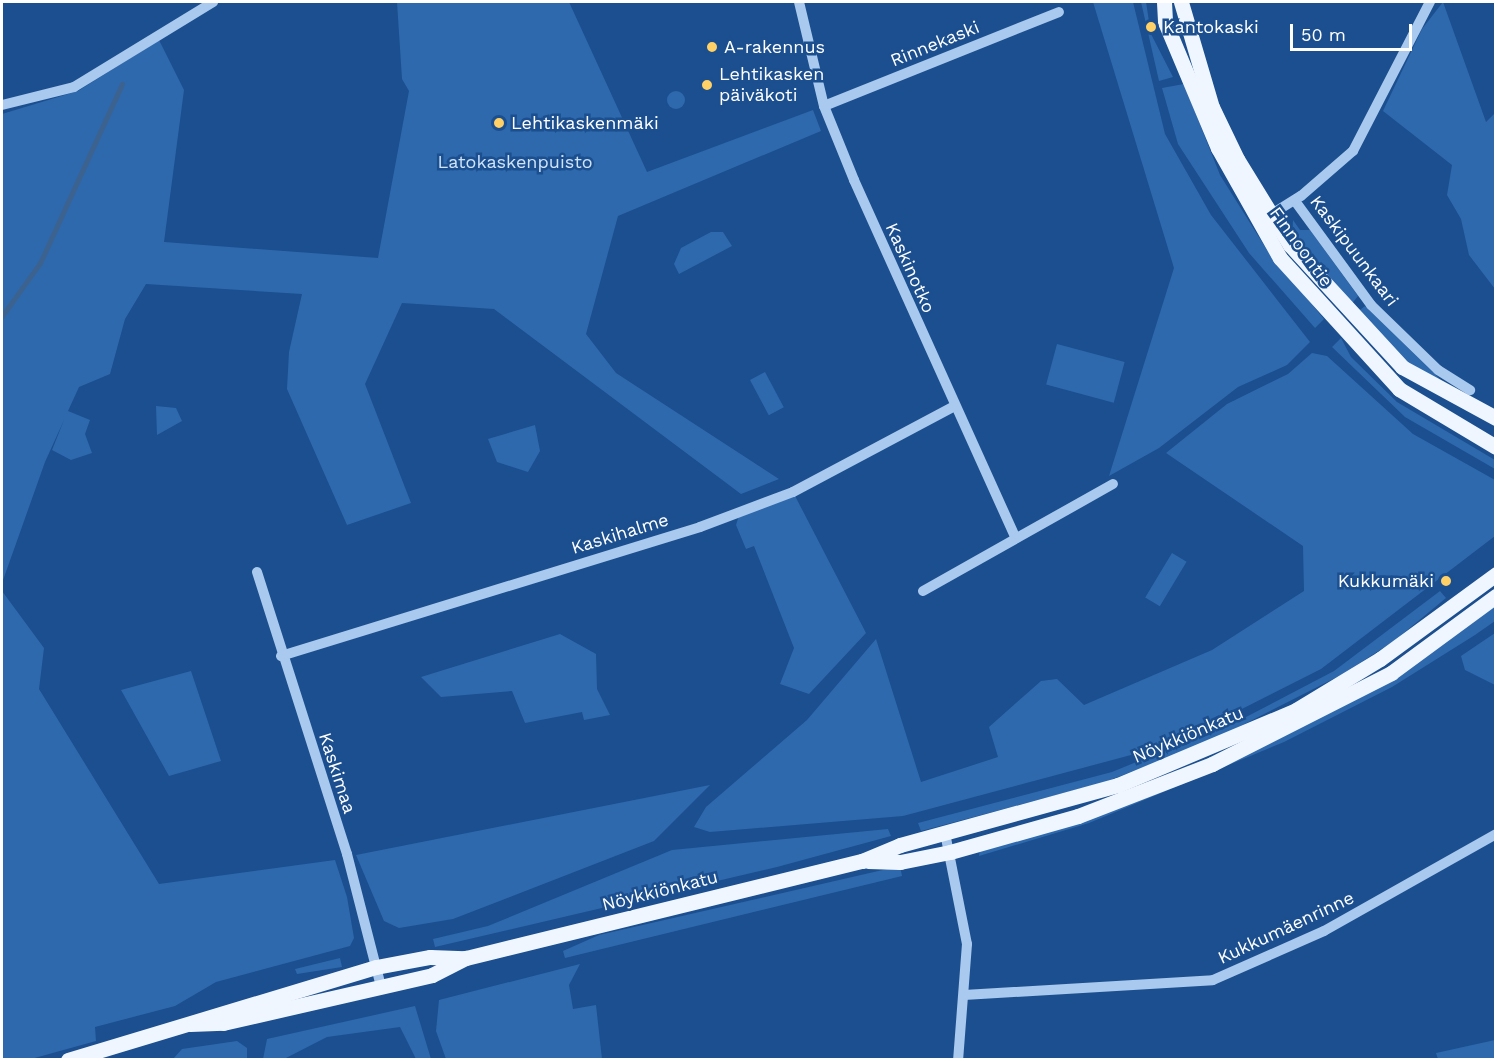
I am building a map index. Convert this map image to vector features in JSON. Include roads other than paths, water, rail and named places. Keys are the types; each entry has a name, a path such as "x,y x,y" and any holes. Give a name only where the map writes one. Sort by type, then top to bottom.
{"main road":[{"name":"Finnoontie","path":"1164,2 1165,22 1187,78 1295,277 1375,366 1420,404 1496,447"},
{"name":"Finnoontie","path":"1180,2 1212,107 1263,219 1402,367 1496,418"},
{"name":"Nöykkiönkatu","path":"190,1024 223,1023 432,975 466,958 862,861 945,833 1118,785 1296,710 1380,659 1496,574"},
{"name":"Nöykkiönkatu","path":"862,861 900,862 950,852 1078,816 1212,764 1390,673 1496,596"},
{"name":"Nöykkiönkatu","path":"68,1059 376,967 430,957 466,958"}],"street":[{"path":"2,105 74,87 213,2"},
{"name":"Kaskinotko","path":"799,2 824,106 953,407 1016,538"},
{"name":"Kaskipuunkaari","path":"1263,219 1295,201 1353,151 1430,2"},
{"name":"Rinnekaski","path":"824,106 1059,12"},
{"name":"Kaskipuunkaari","path":"1295,201 1364,297 1438,370 1470,390"},
{"name":"Kaskihalme","path":"281,656 700,527 793,492 953,407"},
{"path":"924,591 1113,484"},
{"name":"Kaskimaa","path":"257,572 281,656 347,854 381,986"},
{"path":"945,833 965,919 958,1059"},
{"name":"Kukkumäenrinne","path":"963,995 1214,980 1324,931 1496,834"}],"waterway":[{"path":"2,316 40,263 122,84"}],"place":[{"name":"Kantokaski","path":"1151,27"},
{"name":"A-rakennus","path":"712,47"},
{"name":"Lehtikasken päiväkoti","path":"707,85"},
{"name":"Lehtikaskenmäki","path":"499,123"},
{"name":"Kukkumäki","path":"1446,581"}],"park label":[{"name":"Latokaskenpuisto","path":"515,162"}]}
